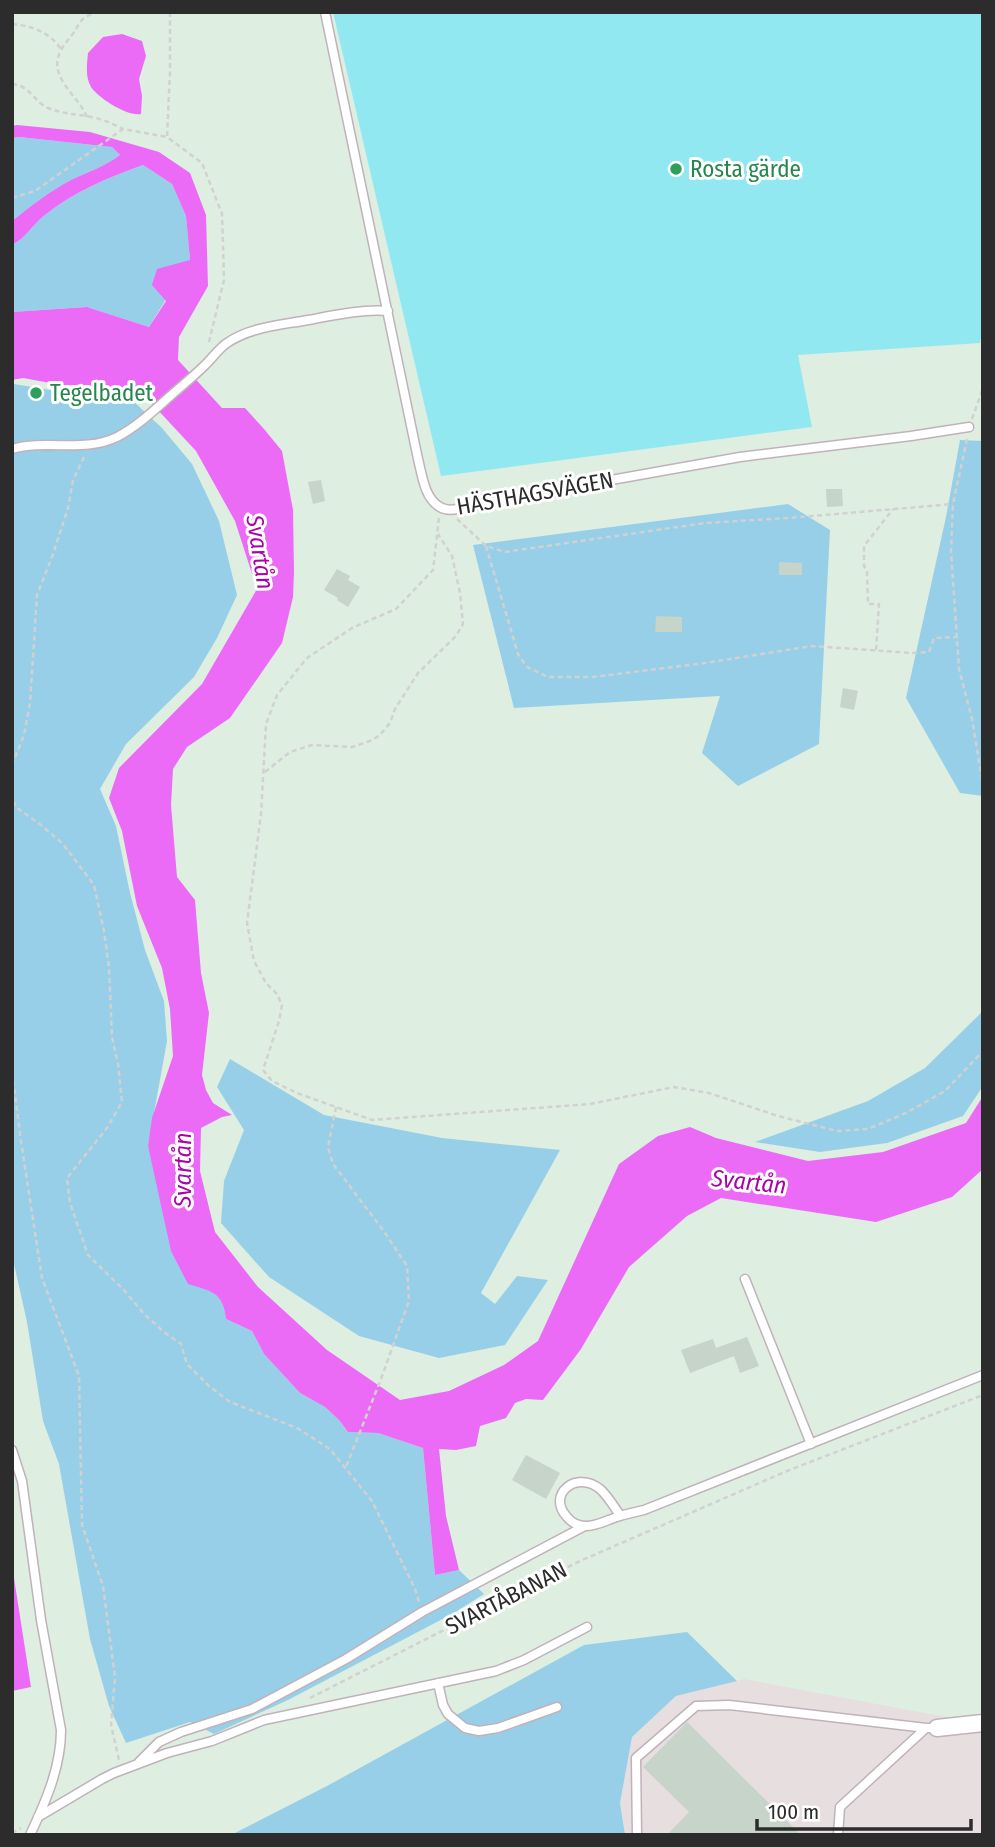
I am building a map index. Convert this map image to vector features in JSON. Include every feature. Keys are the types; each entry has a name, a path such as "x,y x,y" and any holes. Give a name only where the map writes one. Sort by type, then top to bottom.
{"street":[{"path":"931,1728 983,1723"}],"lane":[{"name":"HÄSTHAGSVÄGEN","path":"325,12 424,483 429,496 440,508 457,509 740,457 969,427"},
{"path":"12,449 24,446 102,443 119,436 145,418 226,344 248,332 352,312 387,311"},
{"path":"745,1279 811,1444"},
{"path":"137,1764 159,1742 252,1709 346,1659 422,1612 583,1527 644,1510 983,1375"},
{"path":"12,1450 22,1481 41,1620 61,1730 58,1765 30,1835"},
{"path":"583,1527 572,1523 560,1504 561,1494 569,1485 580,1481 602,1490 620,1515"},
{"path":"38,1817 102,1779 167,1753 212,1741 264,1720 496,1671 524,1660 587,1627"},
{"path":"438,1682 448,1714 465,1728 479,1731 498,1728 556,1707"},
{"path":"637,1835 636,1758 696,1706 729,1705 931,1728"},
{"path":"838,1835 840,1807 931,1728"}],"path":[{"path":"87,117 63,82 58,72 58,62 61,49 80,22 95,12"},
{"path":"167,137 170,12"},
{"path":"12,24 47,33 61,49"},
{"path":"12,84 22,85 42,105 59,112 167,137 202,163 222,214 224,280 209,342 211,359"},
{"path":"12,198 35,191 123,128"},
{"path":"983,388 969,427 953,504 951,551 959,669 972,719 983,785"},
{"path":"12,765 24,735 30,703 37,594 68,508 73,480 90,444"},
{"path":"440,508 486,546 505,552 705,523 953,504"},
{"path":"440,508 433,570 396,609 352,628 307,658 277,695 266,724 261,814 247,923 254,961 282,1004 263,1070 272,1081 297,1093 372,1119 590,1104 674,1087 709,1093 765,1112 836,1131 868,1129 906,1113 945,1091 983,1051"},
{"path":"876,650 879,604 868,604 864,546 893,509"},
{"path":"264,773 290,752 312,745 352,747 379,736 390,723 395,709 418,673 456,636 463,624 460,593 452,556 438,534"},
{"path":"486,546 518,654 527,667 548,677 593,677 812,646 929,652 934,638 957,637"},
{"path":"12,801 12,809"},
{"path":"12,801 17,808 63,844 94,885 104,931 109,967 112,1037 122,1102 107,1128 67,1178 71,1203 88,1255 144,1314 181,1344 187,1364 209,1386 230,1402 297,1428 330,1449 372,1501 398,1559 415,1589 422,1612"},
{"path":"12,1072 42,1278 79,1376 82,1525 103,1586 115,1677 111,1725 122,1770"},
{"path":"336,1107 328,1147 332,1164 407,1266 409,1301 346,1467"},
{"name":"SVARTÅBANAN","path":"305,1700 591,1556 787,1471 983,1395"}],"shaded area":[{"name":"Rosta gärde","path":"333,12 983,12 983,325 980,343 798,355 812,427 441,476"},
{"path":"12,138 112,147 120,155 56,189 12,221"},
{"path":"143,165 172,184 186,216 190,260 149,327 87,307 12,312 12,245 67,199 104,180"},
{"path":"14,384 50,390 90,391 133,401 162,428 192,464 219,521 237,595 217,638 194,677 126,744 100,789 116,826 145,950 164,1001 167,1041 148,1146 188,1283 219,1298 226,1319 252,1331 264,1354 300,1393 325,1407 348,1432 378,1433 423,1448 435,1575 459,1570 484,1594 454,1613 288,1700 214,1734 190,1722 126,1743 109,1706 90,1639 59,1464 43,1421 27,1322 12,1255"},
{"path":"960,440 983,441 983,796 960,793 906,698"},
{"path":"788,504 830,530 819,744 738,786 702,753 720,696 514,708 473,545"},
{"path":"983,1011 983,1086 963,1116 887,1143 820,1152 755,1142 868,1101 925,1068"},
{"path":"230,1059 324,1115 442,1138 560,1150 481,1293 495,1304 517,1276 548,1280 505,1345 439,1358 359,1336 269,1277 221,1223 224,1181 244,1130 217,1087"},
{"path":"687,1632 737,1681 676,1696 632,1737 620,1803 625,1835 231,1835 327,1786 584,1645"},
{"path":"744,1679 983,1724 983,1835 625,1835 620,1803 632,1737 676,1696"}],"water":[{"path":"122,34 142,41 146,56 139,79 141,114 129,113 106,101 91,87 88,79 88,53 103,37"},
{"name":"Svartån","path":"12,126 90,132 159,152 190,173 206,215 208,286 179,337 178,360 222,408 245,408 282,451 293,510 294,572 293,597 282,643 230,718 187,747 173,769 171,805 177,877 195,900 201,973 209,1013 202,1075 213,1103 232,1115 201,1128 200,1171 215,1232 258,1287 327,1350 400,1400 449,1391 504,1365 538,1341 619,1164 658,1136 690,1127 716,1138 808,1161 883,1152 966,1123 983,1096 983,1169 952,1197 876,1222 721,1198 687,1216 629,1267 581,1349 543,1400 526,1399 515,1403 506,1418 480,1426 476,1446 456,1450 439,1449 446,1516 459,1570 435,1575 423,1448 378,1433 348,1432 325,1407 300,1393 264,1354 252,1331 226,1319 219,1298 188,1284 171,1251 148,1146 152,1118 173,1056 170,1009 162,968 137,906 122,831 109,798 119,768 202,684 257,589 235,521 196,451 142,393 85,385 61,385 23,378 12,380 12,312 87,307 149,327 166,301 152,285 157,269 190,260 186,216 172,184 143,165 104,180 67,199 12,245 12,221 56,189 120,155 112,147 12,138"},
{"path":"12,1565 31,1687 12,1691"}],"building":[{"path":"321,480 325,501 313,504 308,482"},
{"path":"826,489 842,489 843,506 827,507"},
{"path":"779,562 802,563 802,575 779,575"},
{"path":"337,569 350,576 348,580 360,587 348,607 324,590"},
{"path":"656,616 682,617 682,632 655,632"},
{"path":"843,688 858,691 854,710 840,707"},
{"path":"747,1337 759,1366 740,1373 734,1356 690,1373 681,1350 713,1339 716,1348"},
{"path":"526,1455 560,1473 546,1499 512,1480"},
{"path":"687,1722 801,1835 667,1835 689,1812 643,1767"}],"place":[{"name":"Rosta gärde","path":"676,169"},
{"name":"Tegelbadet","path":"36,393"}]}
